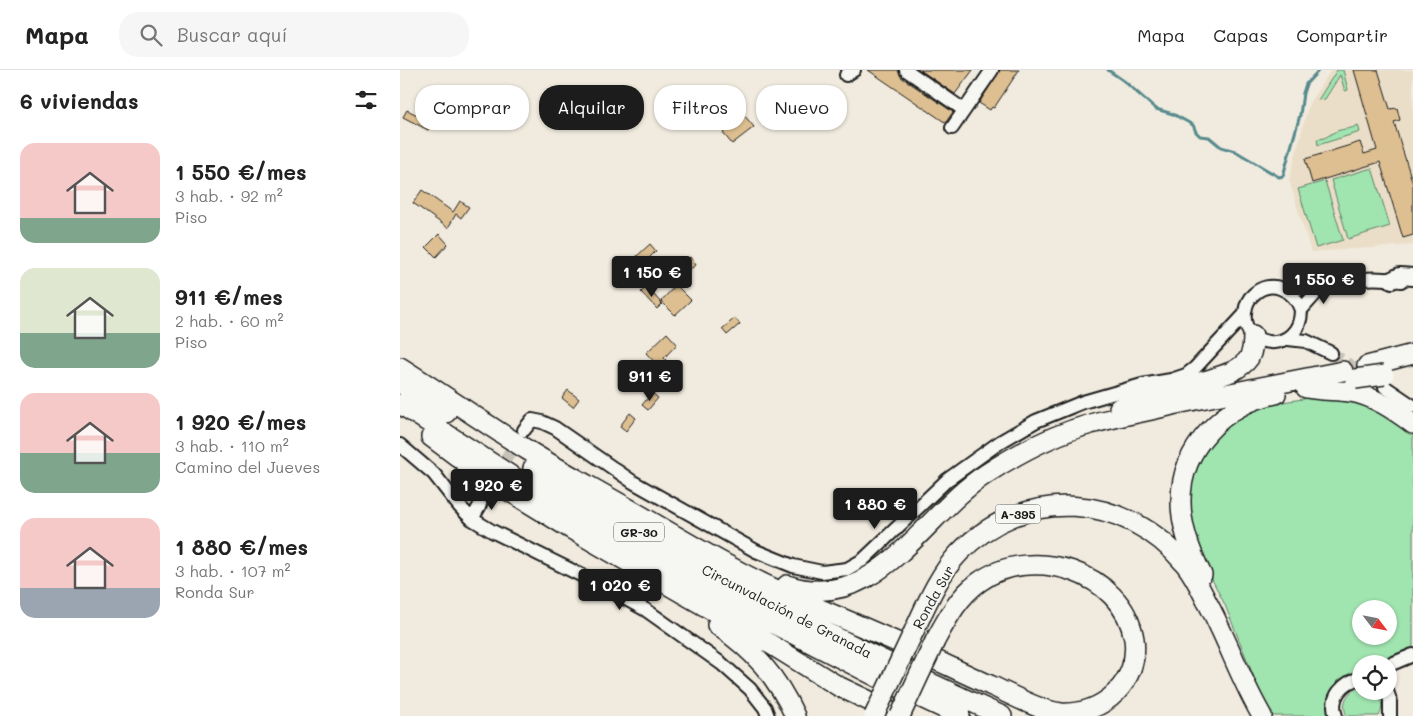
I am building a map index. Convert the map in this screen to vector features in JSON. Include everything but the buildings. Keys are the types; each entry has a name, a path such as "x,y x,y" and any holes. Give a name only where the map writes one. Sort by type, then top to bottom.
{"highway":[{"path":"711,556 730,559 773,581 794,588 813,591 845,588 880,571 960,494 984,475 1041,443 1090,424 1124,405 1231,372 1249,358 1252,351 1252,333"},
{"path":"1262,716 1241,676 1220,626 1216,608 1193,557 1185,531 1181,503 1183,479 1190,460 1198,444 1212,427 1229,413 1247,404 1267,396 1367,376 1413,354"},
{"path":"400,367 529,452 747,576 791,597 863,626 1026,702 1063,714 1079,713 1095,708 1109,701 1121,690 1132,668 1135,652 1131,626 1116,600 1105,590 1092,580 1077,573 1046,564 1011,567 979,581 965,593 953,609 935,641 901,716 838,686 767,642 571,529 478,472 410,422 400,405"},
{"path":"1090,424 1232,392 1413,369"},
{"name":"Circunvalación de Granada","path":"400,383 519,460 686,559 859,649 1002,716"},
{"path":"1306,388 1350,392 1367,397 1392,409 1413,424"},
{"name":"Circunvalación de Granada","path":"400,405 510,475 696,584 880,679 960,716"},
{"name":"Ronda Sur","path":"874,716 943,574 958,555 984,531 1020,513 1070,506 1104,511 1125,518 1147,529 1168,546 1187,566 1220,626"},
{"path":"652,576 673,596 731,635 753,653 785,694 795,716"}],"main road":[{"path":"1392,280 1400,276 1413,276"}],"street":[{"path":"906,70 964,110"},
{"path":"952,128 992,70"},
{"path":"1333,283 1317,292 1301,314 1298,326 1288,338 1270,343 1261,340 1252,333 1246,323 1244,314 1246,304 1259,290 1268,286 1287,290 1351,279 1371,278 1413,284"},
{"path":"1287,290 1298,302 1301,314 1311,334 1331,353 1306,341 1288,338"},
{"path":"528,425 542,422 555,428 632,482 756,551 806,570 836,572 847,569 862,560 946,480 1000,442 1036,421 1084,402 1135,386 1171,380 1186,375 1195,368 1244,314"},
{"path":"1214,346 1225,339 1252,333"},
{"path":"1367,376 1413,406"},
{"path":"400,445 434,474 472,519 492,532 595,582 646,610 722,664 750,689 765,708 768,716"},
{"path":"472,519 485,490"},
{"path":"1397,662 1413,655"},
{"path":"1336,716 1334,702 1338,693 1352,680"},
{"path":"1390,700 1390,716"}],"shaded area":[{"path":"1331,70 1413,70 1413,245 1311,252 1289,180 1309,103"}],"green space":[{"path":"1337,70 1343,70 1348,90 1345,91 1340,75 1325,99 1318,100"},
{"path":"1358,125 1360,132 1318,145 1317,139"},
{"path":"1372,168 1390,226 1348,239 1331,180"},
{"path":"1325,181 1343,240 1316,248 1298,189"},
{"path":"1316,397 1369,403 1413,430 1413,648 1397,656 1352,655 1352,674 1339,681 1328,697 1329,716 1272,716 1266,707 1225,605 1195,546 1187,500 1192,476 1202,454 1221,431 1240,416 1269,404"},
{"path":"1352,692 1352,700 1380,700 1382,706 1379,716 1347,716 1344,707"}],"waterway":[{"path":"1108,70 1124,81 1156,109 1173,114 1193,125 1200,136 1209,137 1221,147 1235,151 1279,177 1283,176 1300,115 1306,84 1319,70"}],"tunnel":[{"path":"1331,353 1370,378"},
{"path":"496,474 519,438"}]}
